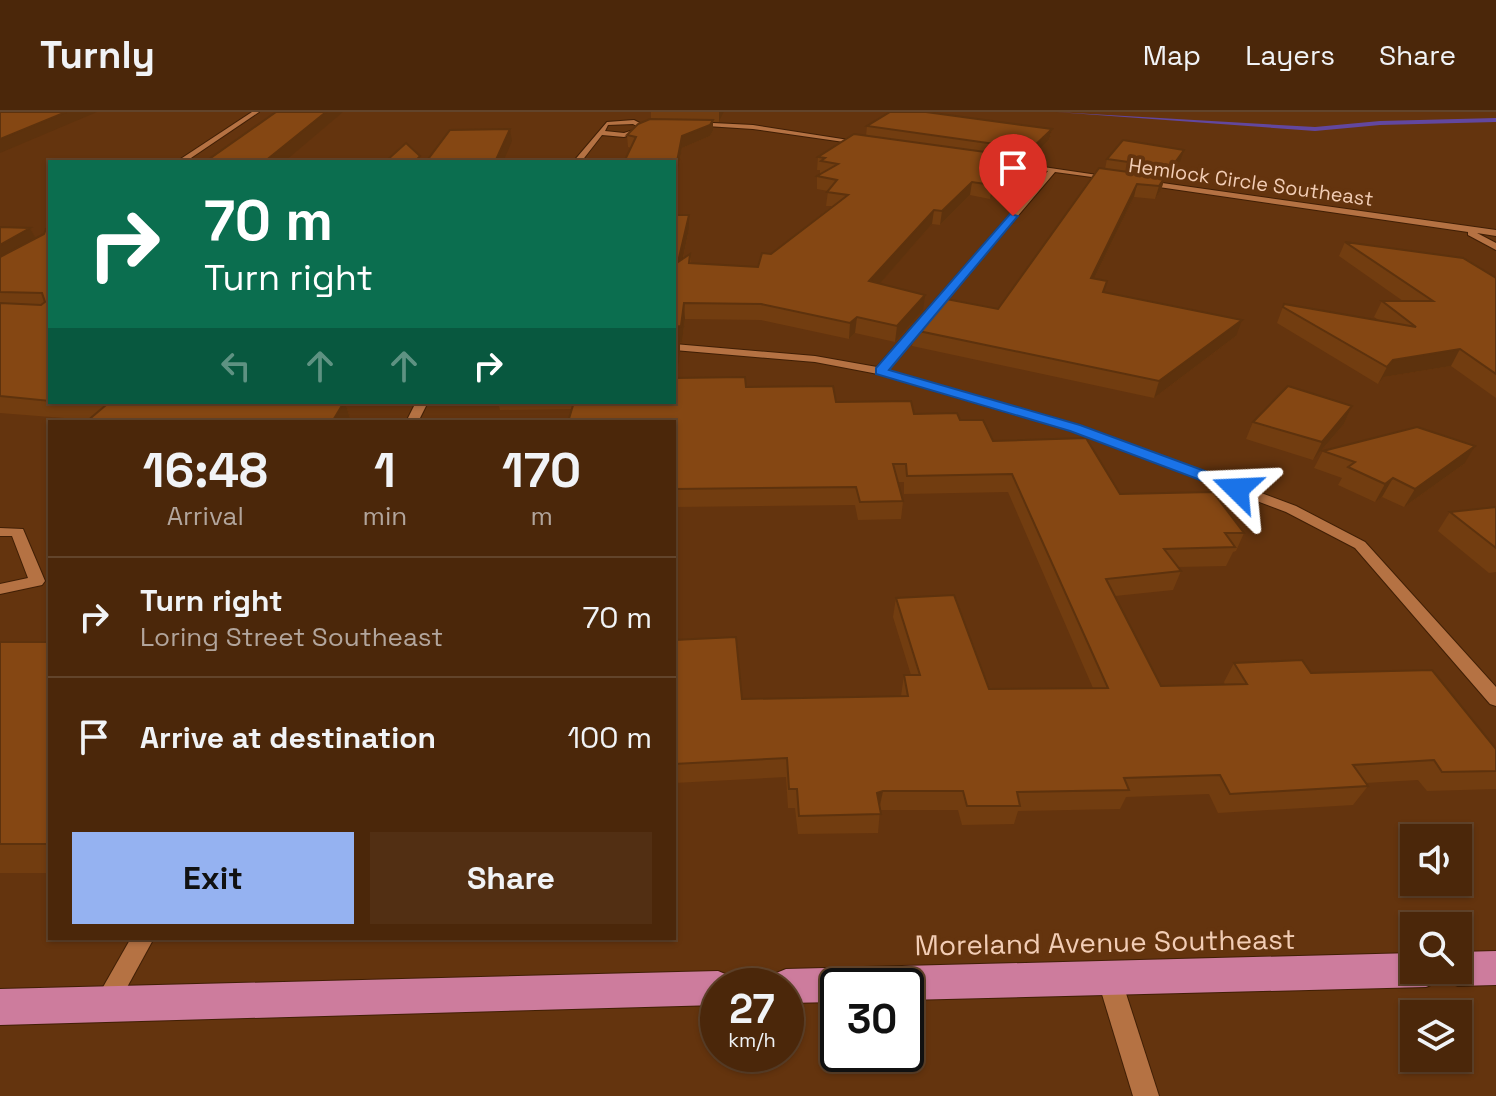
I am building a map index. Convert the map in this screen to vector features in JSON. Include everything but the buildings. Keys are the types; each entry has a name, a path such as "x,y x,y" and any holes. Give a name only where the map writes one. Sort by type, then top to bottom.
{"highway":[{"path":"1472,969 1496,968"},
{"name":"Moreland Avenue Southeast","path":"804,986 1400,971"},
{"path":"0,1007 700,988"}],"street":[{"path":"183,160 256,112"},
{"path":"579,159 619,112"},
{"path":"627,112 642,129"},
{"path":"609,123 634,122"},
{"path":"684,126 716,125 880,145"},
{"path":"579,159 624,135 656,128"},
{"path":"600,133 624,135"},
{"name":"Hemlock Circle Southeast","path":"990,161 1496,233"},
{"path":"880,371 1053,170"},
{"path":"1463,228 1496,247"},
{"path":"676,347 790,356 880,371 1075,428 1291,509 1360,545 1496,699"},
{"path":"0,532 18,532 44,581 0,589"},
{"path":"105,1004 142,940"},
{"path":"1109,978 1146,1096"}],"waterway":[{"path":"1059,112 1315,129 1380,123 1496,120"}],"route":[{"path":"1013,216 880,371 1075,428 1237,489"}]}
